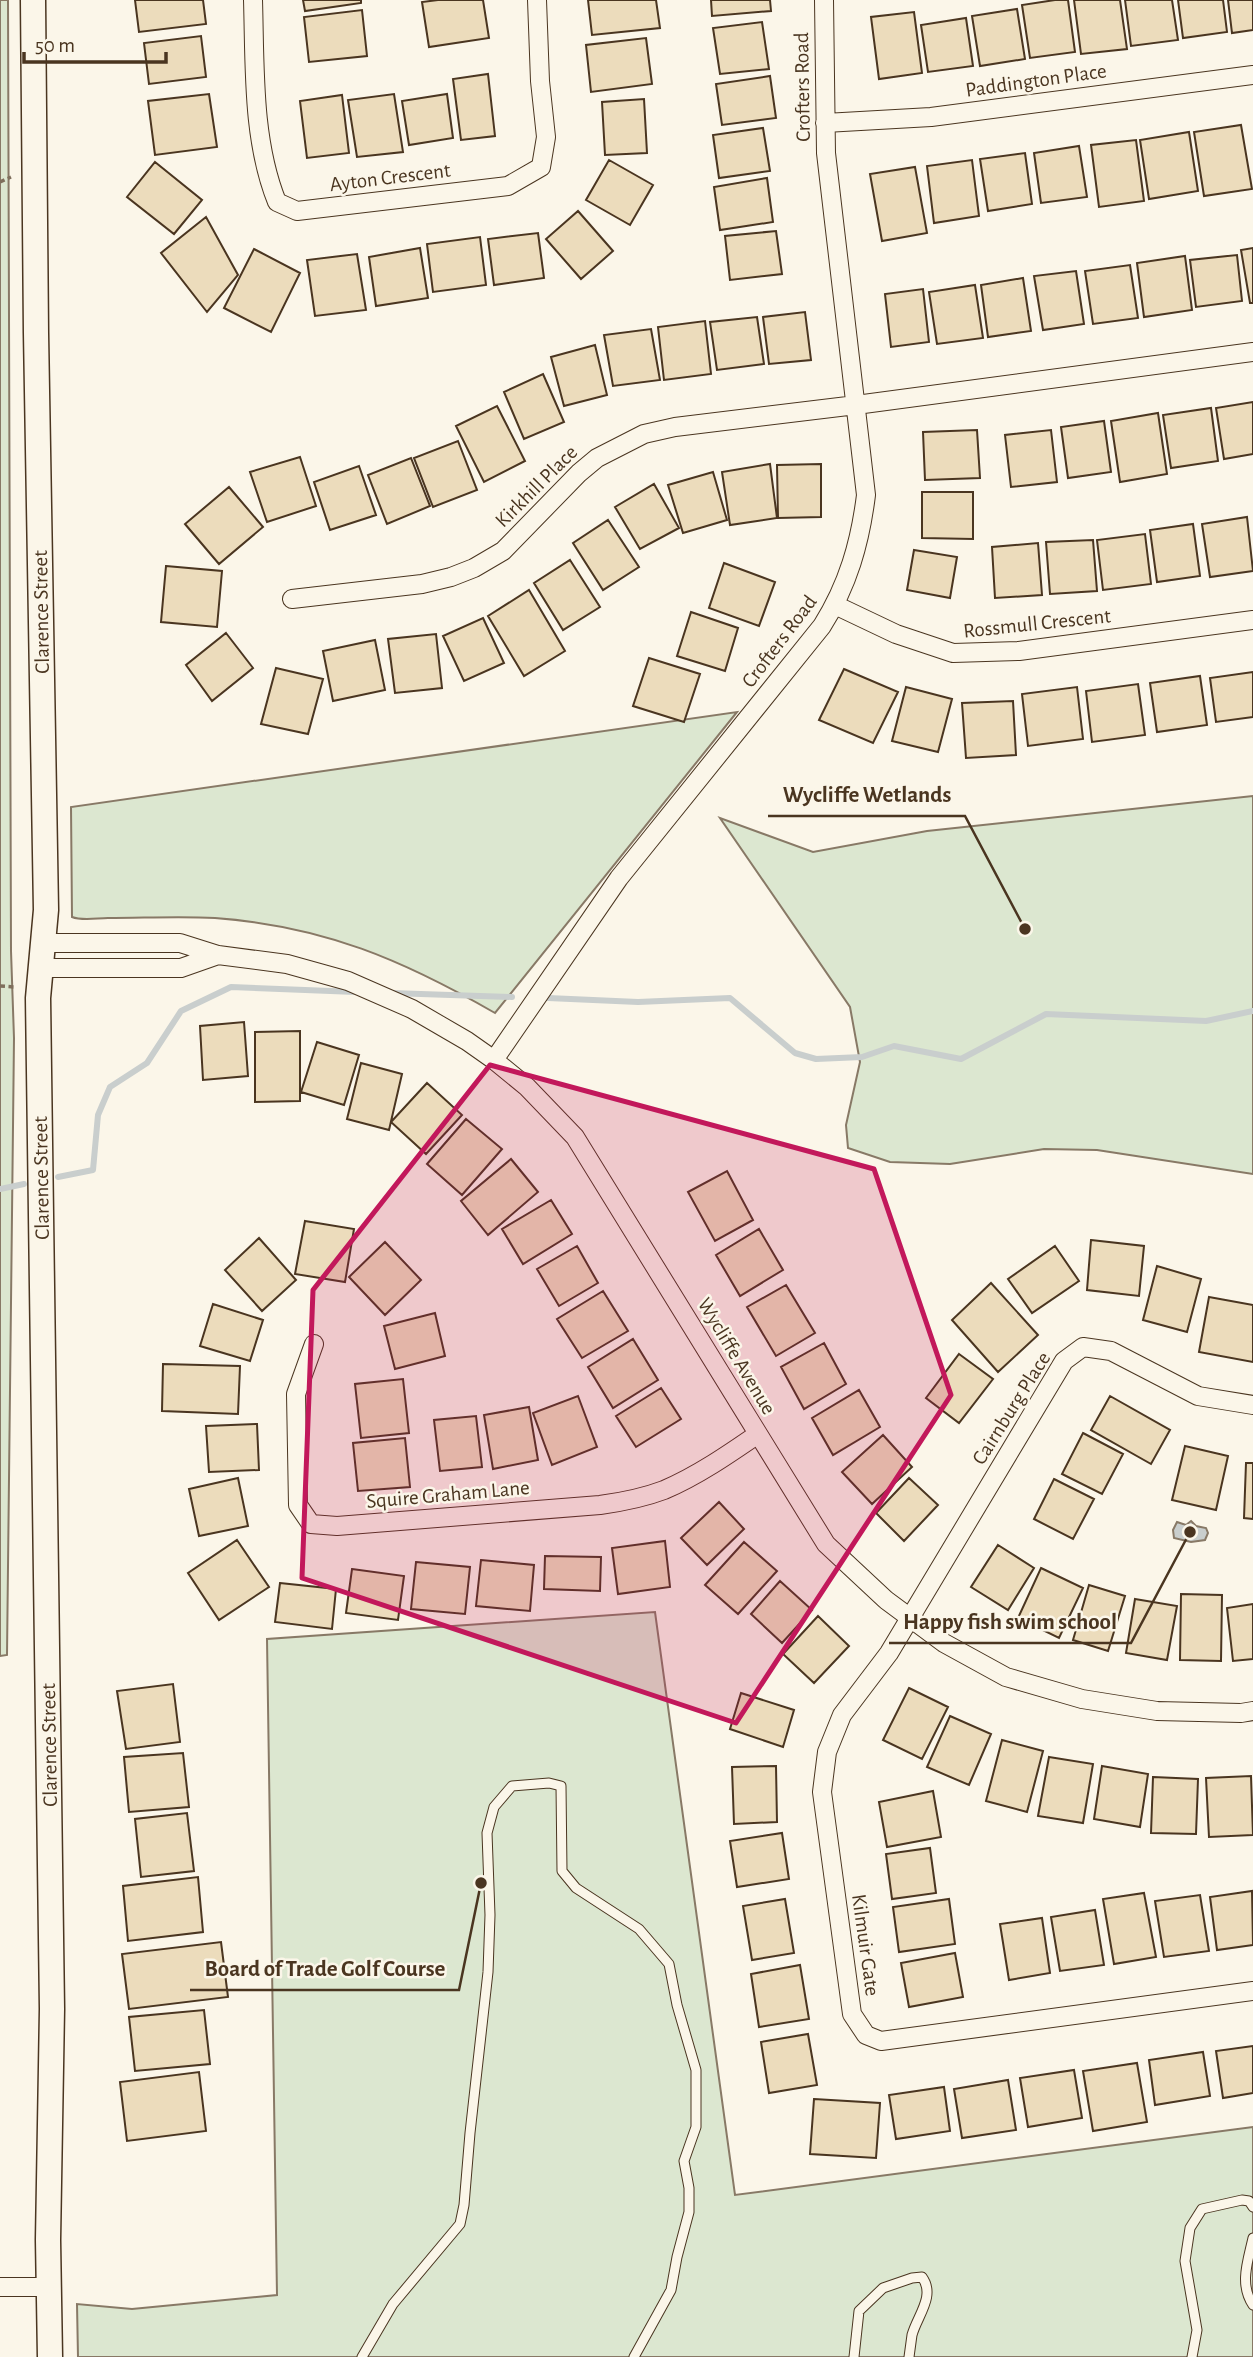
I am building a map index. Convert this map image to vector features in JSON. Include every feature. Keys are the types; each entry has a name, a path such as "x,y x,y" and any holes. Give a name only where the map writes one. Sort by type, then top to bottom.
{"street":[{"name":"Clarence Street","path":"33,0 46,910 38,998 52,2009 50,2357"},
{"name":"Ayton Crescent","path":"253,0 257,99 266,175 277,202 297,211 508,186 541,167 547,137 539,69 537,0"},
{"name":"Crofters Road","path":"494,1060 619,878 822,626 851,569 859,542 864,507 863,466 830,189 825,123 824,0"},
{"name":"Paddington Place","path":"825,123 931,117 1253,75"},
{"path":"856,405 1253,352"},
{"name":"Kirkhill Place","path":"292,599 422,584 451,578 474,568 503,551 597,458 644,434 675,427 856,405"},
{"name":"Rossmull Crescent","path":"835,605 896,634 953,653 1019,651 1253,620"},
{"name":"Wycliffe Avenue","path":"43,943 180,943 218,955 287,964 348,981 412,1009 467,1041 527,1087 575,1137 825,1544 886,1600 944,1643 1006,1677 1082,1699 1157,1711 1253,1711"},
{"name":"Wycliffe Avenue","path":"41,968 181,968 218,955"},
{"name":"Squire Graham Lane","path":"314,1344 296,1394 298,1505 311,1524 337,1526 628,1501 665,1489 727,1455 758,1434"},
{"name":"Cairnburg Place","path":"909,1617 1064,1361 1083,1347 1111,1351 1198,1396 1253,1405"},
{"name":"Kilmuir Gate","path":"909,1617 888,1653 842,1715 827,1752 822,1792 852,2014 866,2035 881,2041 1253,1991"},
{"path":"0,2287 49,2287"}],"lane":[{"path":"362,2357 393,2304 460,2224 488,1972 490,1915 486,1833 494,1807 512,1786 549,1783 561,1786 562,1871 576,1888 639,1929 669,1964 677,2005 696,2070 696,2127 684,2161 689,2188 689,2212 671,2290 634,2357"},
{"path":"1192,2357 1198,2330 1185,2261 1190,2228 1202,2209 1242,2200 1249,2201 1253,2207"},
{"path":"1253,2238 1245,2277 1247,2296 1253,2305"},
{"path":"854,2357 859,2311 883,2288 922,2277 927,2284 926,2300 912,2333 909,2357"}],"path":[{"path":"0,182 11,177"},
{"path":"0,986 15,987"}],"highlighted area":[{"path":"490,1065 874,1169 951,1395 736,1723 302,1578 313,1290"}],"green space":[{"path":"0,0 8,0 11,951 14,1038 7,1655 0,1656"},
{"path":"737,712 495,1013 395,962 327,938 292,929 215,918 72,917 71,807"},
{"path":"1253,796 1253,1174 1097,1150 1044,1149 950,1164 890,1162 848,1148 846,1125 860,1062 850,1007 720,818 813,852 927,831"},
{"path":"655,1612 735,2195 1253,2127 1253,2357 78,2357 77,2304 132,2309 277,2295 267,1639"}],"shaded area":[{"path":"1191,1521 1196,1526 1206,1528 1208,1533 1205,1540 1191,1542 1174,1538 1173,1530 1177,1522 1186,1525"}],"building":[{"path":"135,0 203,0 206,24 139,32"},
{"path":"303,0 361,0 361,3 305,11"},
{"path":"483,0 489,38 429,47 422,2"},
{"path":"588,0 656,0 660,28 592,35"},
{"path":"711,0 770,0 771,11 712,16"},
{"path":"1068,0 1075,52 1030,58 1022,5"},
{"path":"1074,0 1120,0 1127,49 1081,54"},
{"path":"1125,0 1172,0 1178,40 1131,46"},
{"path":"1178,0 1223,0 1227,32 1183,38"},
{"path":"1228,0 1253,0 1253,30 1232,33"},
{"path":"1017,9 1025,59 980,66 972,16"},
{"path":"362,10 367,56 309,62 304,17"},
{"path":"914,12 922,73 879,79 871,17"},
{"path":"966,18 973,66 928,72 921,25"},
{"path":"762,22 769,69 720,74 713,28"},
{"path":"201,36 206,77 149,84 144,43"},
{"path":"646,38 652,84 591,92 586,45"},
{"path":"488,74 495,136 461,140 453,79"},
{"path":"770,76 776,118 722,125 716,84"},
{"path":"209,94 217,147 155,155 148,101"},
{"path":"394,94 403,152 357,157 348,100"},
{"path":"447,94 453,138 409,145 402,101"},
{"path":"342,95 349,153 307,158 300,101"},
{"path":"644,99 647,153 605,155 602,102"},
{"path":"1241,125 1252,189 1204,196 1194,132"},
{"path":"763,128 770,171 719,178 713,135"},
{"path":"1189,132 1198,191 1149,199 1140,140"},
{"path":"1136,140 1144,201 1099,207 1091,145"},
{"path":"1079,146 1087,197 1041,203 1034,153"},
{"path":"1025,153 1032,204 988,211 980,159"},
{"path":"609,160 653,185 630,225 586,200"},
{"path":"972,160 979,216 934,223 927,166"},
{"path":"155,162 202,200 174,234 127,197"},
{"path":"915,167 927,233 882,241 870,174"},
{"path":"767,178 773,222 720,230 714,187"},
{"path":"578,211 613,251 581,279 546,239"},
{"path":"206,217 238,275 207,312 161,253"},
{"path":"776,231 782,274 730,280 725,236"},
{"path":"538,233 544,278 494,285 488,239"},
{"path":"480,237 486,285 433,292 427,244"},
{"path":"420,248 428,298 376,306 369,257"},
{"path":"1253,248 1253,303 1250,303 1241,250"},
{"path":"254,249 300,273 271,332 224,308"},
{"path":"357,254 366,310 315,316 307,260"},
{"path":"1237,255 1242,301 1196,307 1190,260"},
{"path":"1185,256 1192,310 1144,317 1137,263"},
{"path":"1130,265 1138,318 1093,324 1085,271"},
{"path":"1076,271 1084,324 1043,330 1034,276"},
{"path":"1023,278 1031,331 988,337 981,285"},
{"path":"975,285 983,338 937,344 929,292"},
{"path":"923,289 929,342 891,347 885,294"},
{"path":"805,312 811,360 769,364 763,317"},
{"path":"757,317 764,364 717,370 710,322"},
{"path":"705,321 711,374 664,380 658,327"},
{"path":"651,329 660,380 613,386 604,335"},
{"path":"595,345 607,395 564,406 551,357"},
{"path":"543,374 564,422 524,439 504,392"},
{"path":"1253,402 1253,454 1224,459 1216,408"},
{"path":"497,406 525,461 484,482 456,426"},
{"path":"1211,408 1218,461 1171,468 1163,415"},
{"path":"1158,413 1167,474 1120,482 1111,421"},
{"path":"1104,421 1111,472 1068,478 1061,427"},
{"path":"977,430 980,478 925,480 923,432"},
{"path":"1051,430 1057,482 1011,487 1005,435"},
{"path":"458,441 477,490 433,507 414,458"},
{"path":"300,457 316,506 267,522 250,472"},
{"path":"411,458 430,506 387,524 368,475"},
{"path":"770,464 777,518 730,525 722,472"},
{"path":"821,464 821,517 778,518 777,465"},
{"path":"359,466 376,515 330,530 314,482"},
{"path":"713,472 727,520 683,533 668,485"},
{"path":"654,484 679,528 640,549 615,507"},
{"path":"229,487 263,527 219,564 185,524"},
{"path":"922,492 973,492 973,539 922,538"},
{"path":"1247,517 1253,571 1210,577 1202,524"},
{"path":"608,520 639,567 603,590 573,543"},
{"path":"1193,524 1200,576 1157,582 1150,530"},
{"path":"1145,534 1151,584 1103,590 1097,540"},
{"path":"1093,540 1097,591 1050,594 1046,542"},
{"path":"1038,543 1042,595 995,598 992,547"},
{"path":"914,550 957,557 950,598 907,590"},
{"path":"570,560 600,607 563,630 534,583"},
{"path":"724,563 775,582 759,626 709,608"},
{"path":"166,566 222,571 217,627 161,622"},
{"path":"529,590 565,651 524,676 488,616"},
{"path":"691,612 738,628 725,671 677,656"},
{"path":"483,618 504,663 464,681 443,636"},
{"path":"226,633 253,668 212,701 186,665"},
{"path":"436,634 442,688 395,693 388,639"},
{"path":"375,640 385,690 333,701 323,651"},
{"path":"649,658 700,674 684,722 633,706"},
{"path":"276,668 323,679 308,734 261,724"},
{"path":"844,669 898,692 873,743 819,720"},
{"path":"1253,672 1253,717 1216,722 1210,678"},
{"path":"1200,676 1207,725 1157,732 1150,683"},
{"path":"1138,684 1145,735 1092,742 1086,691"},
{"path":"906,687 952,699 938,752 892,741"},
{"path":"1077,687 1083,739 1028,746 1022,694"},
{"path":"1013,701 1016,755 966,758 962,703"},
{"path":"244,1022 248,1076 203,1080 200,1026"},
{"path":"300,1031 300,1101 255,1102 255,1032"},
{"path":"317,1042 359,1055 344,1105 301,1092"},
{"path":"361,1063 402,1074 389,1130 347,1119"},
{"path":"427,1083 462,1115 426,1154 391,1122"},
{"path":"466,1119 502,1149 462,1195 427,1164"},
{"path":"511,1159 538,1192 488,1235 461,1201"},
{"path":"727,1171 753,1220 715,1241 688,1192"},
{"path":"551,1200 572,1234 523,1264 502,1229"},
{"path":"305,1221 354,1229 345,1282 295,1274"},
{"path":"759,1229 783,1270 740,1296 716,1255"},
{"path":"259,1238 296,1280 262,1311 225,1270"},
{"path":"1091,1240 1144,1246 1139,1296 1087,1290"},
{"path":"385,1242 421,1280 385,1315 349,1277"},
{"path":"577,1246 598,1283 559,1306 537,1269"},
{"path":"1055,1246 1079,1281 1032,1313 1008,1279"},
{"path":"1157,1266 1201,1279 1187,1332 1143,1320"},
{"path":"991,1283 1038,1335 998,1372 952,1320"},
{"path":"786,1285 815,1333 776,1356 747,1307"},
{"path":"603,1291 628,1331 582,1358 557,1319"},
{"path":"1209,1297 1253,1305 1253,1362 1199,1352"},
{"path":"213,1304 263,1320 250,1361 200,1346"},
{"path":"435,1313 445,1356 395,1369 384,1326"},
{"path":"633,1339 658,1380 613,1408 588,1367"},
{"path":"824,1343 846,1384 804,1409 781,1367"},
{"path":"959,1354 993,1379 959,1423 926,1398"},
{"path":"163,1364 240,1366 238,1414 162,1411"},
{"path":"403,1379 409,1433 361,1438 355,1384"},
{"path":"661,1388 681,1419 636,1447 616,1416"},
{"path":"859,1390 880,1427 833,1455 812,1418"},
{"path":"578,1396 597,1447 552,1465 533,1413"},
{"path":"1110,1396 1170,1430 1151,1464 1091,1430"},
{"path":"529,1407 538,1460 493,1469 484,1415"},
{"path":"476,1416 482,1467 440,1471 434,1420"},
{"path":"257,1424 259,1470 209,1472 206,1426"},
{"path":"1083,1433 1123,1454 1102,1494 1062,1474"},
{"path":"883,1435 912,1467 872,1504 842,1472"},
{"path":"405,1438 410,1487 358,1491 353,1443"},
{"path":"1185,1446 1228,1456 1216,1510 1172,1500"},
{"path":"1246,1463 1253,1463 1253,1519 1244,1518"},
{"path":"238,1478 248,1526 199,1536 189,1489"},
{"path":"909,1478 938,1505 904,1541 876,1513"},
{"path":"1054,1479 1094,1499 1073,1539 1034,1519"},
{"path":"719,1502 744,1529 707,1565 681,1538"},
{"path":"237,1540 269,1587 219,1620 188,1573"},
{"path":"665,1541 670,1587 618,1594 612,1548"},
{"path":"744,1542 777,1571 738,1614 705,1585"},
{"path":"998,1545 1034,1568 1008,1610 971,1587"},
{"path":"545,1556 601,1557 600,1591 544,1589"},
{"path":"481,1560 534,1565 530,1611 476,1606"},
{"path":"416,1562 470,1567 465,1614 411,1609"},
{"path":"1041,1568 1083,1588 1059,1638 1018,1618"},
{"path":"352,1569 404,1576 398,1620 346,1613"},
{"path":"780,1581 812,1610 782,1643 751,1614"},
{"path":"280,1583 336,1589 332,1629 275,1622"},
{"path":"1089,1585 1125,1596 1108,1651 1073,1640"},
{"path":"1181,1594 1222,1595 1221,1661 1180,1660"},
{"path":"1135,1599 1177,1606 1167,1660 1126,1653"},
{"path":"1253,1604 1253,1659 1233,1661 1227,1608"},
{"path":"818,1616 849,1646 814,1683 783,1654"},
{"path":"173,1684 180,1742 126,1749 117,1691"},
{"path":"909,1688 948,1707 922,1759 883,1740"},
{"path":"741,1693 794,1710 783,1747 730,1729"},
{"path":"950,1716 991,1734 969,1785 927,1767"},
{"path":"1002,1740 1043,1751 1027,1812 986,1801"},
{"path":"183,1753 189,1807 129,1812 124,1757"},
{"path":"1049,1757 1093,1764 1083,1823 1038,1816"},
{"path":"776,1766 777,1822 734,1824 732,1767"},
{"path":"1102,1766 1148,1774 1140,1827 1094,1819"},
{"path":"1251,1776 1253,1835 1209,1837 1206,1778"},
{"path":"1153,1777 1198,1779 1196,1834 1151,1833"},
{"path":"933,1791 941,1837 887,1847 879,1802"},
{"path":"187,1813 194,1871 141,1877 135,1819"},
{"path":"782,1833 789,1879 737,1887 730,1841"},
{"path":"930,1848 936,1893 892,1899 886,1854"},
{"path":"198,1877 203,1932 128,1941 123,1886"},
{"path":"1252,1891 1253,1945 1217,1950 1210,1897"},
{"path":"1144,1893 1156,1957 1114,1964 1103,1899"},
{"path":"1200,1895 1209,1951 1164,1957 1155,1901"},
{"path":"785,1899 794,1953 752,1960 743,1906"},
{"path":"949,1899 955,1944 899,1952 893,1907"},
{"path":"1095,1910 1104,1965 1060,1971 1051,1917"},
{"path":"1042,1918 1050,1973 1009,1980 1000,1924"},
{"path":"221,1942 228,1997 129,2009 122,1954"},
{"path":"955,1953 963,1997 909,2007 901,1963"},
{"path":"800,1965 809,2019 759,2027 751,1974"},
{"path":"204,2010 210,2064 135,2071 129,2017"},
{"path":"808,2034 817,2085 769,2093 761,2042"},
{"path":"1253,2046 1253,2093 1223,2098 1216,2051"},
{"path":"1203,2052 1210,2096 1155,2105 1149,2060"},
{"path":"1137,2063 1147,2122 1093,2131 1083,2071"},
{"path":"1074,2070 1082,2118 1028,2127 1020,2078"},
{"path":"199,2072 206,2131 127,2141 120,2082"},
{"path":"1008,2080 1016,2130 962,2138 954,2089"},
{"path":"944,2087 950,2131 896,2139 889,2095"},
{"path":"814,2099 880,2103 876,2158 810,2154"}],"waterway":[{"path":"58,1177 93,1170 98,1115 110,1087 147,1063 181,1011 231,987 356,992"},
{"path":"391,993 512,997"},
{"path":"548,998 638,1002 730,998 795,1053 816,1059 862,1057 894,1046 961,1059 1046,1014 1206,1021 1253,1011"},
{"path":"0,1189 24,1184"}],"place":[{"name":"Wycliffe Wetlands","path":"1025,929"},
{"name":"Happy fish swim school","path":"1190,1532"},
{"name":"Board of Trade Golf Course","path":"481,1883"}]}
